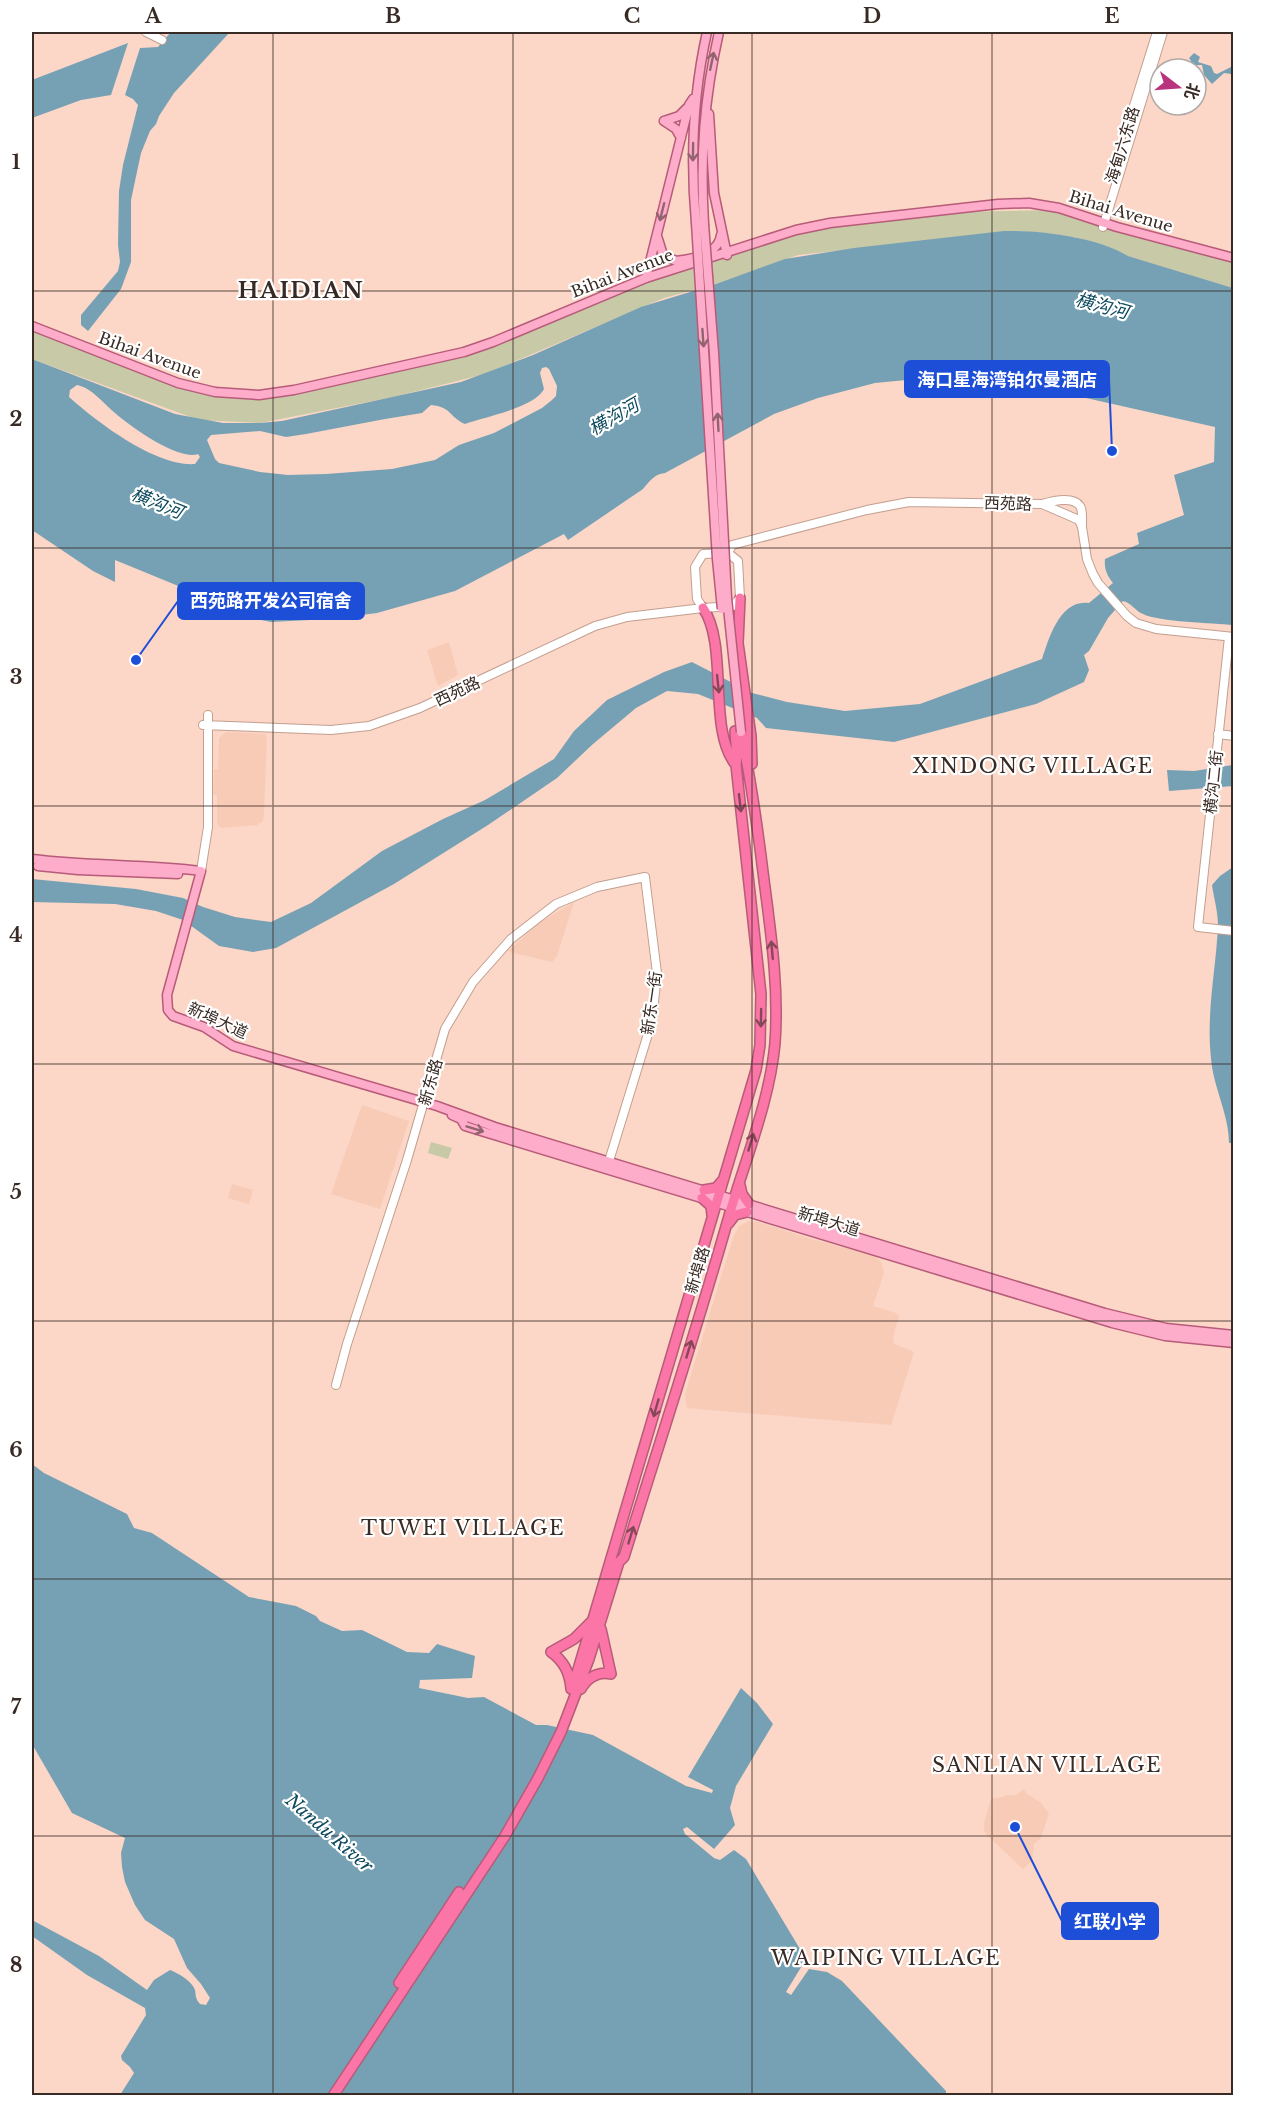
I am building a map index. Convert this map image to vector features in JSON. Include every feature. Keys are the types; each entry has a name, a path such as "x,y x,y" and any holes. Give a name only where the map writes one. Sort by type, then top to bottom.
{"highway":[{"path":"740,598 738,643 751,736 750,775"},
{"path":"703,608 710,619 723,729 729,756 736,765"},
{"path":"736,765 738,731"},
{"path":"738,731 750,775"},
{"name":"新埠路","path":"597,1621 612,1554 753,1081 760,1045 761,994 736,765"},
{"name":"新埠路","path":"570,1701 619,1562 624,1557 727,1226 772,1068 776,1022 776,982 750,775"},
{"path":"712,1220 711,1206 703,1194 716,1188 724,1178"},
{"path":"727,1226 735,1215 748,1208 742,1194 740,1180"},
{"path":"326,2096 519,1801 570,1701 591,1677 604,1672 611,1674 597,1621 574,1639 551,1652 558,1656 566,1667 570,1679 570,1701 538,1778 505,1836 333,2096"}],"main road":[{"path":"146,32 162,40"},
{"path":"707,32 695,96 692,187 700,224 714,353 726,588 738,731"},
{"path":"700,224 702,150 708,85 718,32"},
{"name":"海甸六东路","path":"1101,224 1157,32"},
{"name":"海甸六东路","path":"1101,224 1163,32"},
{"path":"708,85 711,169 721,233 727,254"},
{"path":"681,138 676,129 664,121 684,113 695,96"},
{"path":"646,278 689,105"},
{"name":"Bihai Avenue","path":"32,328 194,391 224,396 270,397 465,355 617,292 778,235 818,225 1004,203 1029,203 1059,208 1101,224 1233,259"},
{"path":"657,232 663,255 676,261 712,251 718,245 721,233"},
{"name":"Bihai Avenue","path":"32,328 178,383 215,392 259,395 294,390 464,352 646,278 727,254"},
{"path":"1042,504 1062,500 1077,503 1081,507 1087,559 1098,583 1119,609 1136,623 1144,626 1231,637"},
{"name":"西苑路","path":"703,608 697,598 695,567 703,554 728,552 732,545 793,528 898,504 996,502 1042,504 1079,520 1082,527"},
{"path":"740,598 738,561 741,548 754,540"},
{"path":"728,552 738,561"},
{"name":"西苑路","path":"198,874 208,827 206,725 331,730 369,726 412,712 595,626 627,617 733,606 740,598"},
{"name":"横沟二街","path":"1231,637 1214,762 1198,927 1233,931"},
{"path":"1218,734 1233,736"},
{"path":"32,859 79,864 166,867 198,874"},
{"path":"32,864 78,870 198,874"},
{"name":"新埠大道","path":"198,874 166,998 168,1010 173,1016 204,1027 223,1041 239,1048 609,1161 718,1199 1112,1323 1165,1336 1233,1343"},
{"name":"新东路","path":"336,1385 346,1344 425,1104 445,1029 473,982 511,939 556,904 597,887 645,877"},
{"name":"新东一街","path":"609,1161 652,1021 657,973 645,877"},
{"name":"新埠大道","path":"425,1104 432,1109 456,1116 465,1126 703,1194"},
{"name":"新埠大道","path":"748,1208 1124,1318 1166,1328 1233,1335"}],"shaded area":[{"path":"449,642 458,675 438,686 427,650"},
{"path":"226,732 265,734 267,737 264,814 263,821 257,825 221,828 217,824 217,795 213,795 214,769 218,769 219,738"},
{"path":"574,902 557,956 552,962 509,952 539,923"},
{"path":"362,1105 409,1121 380,1209 331,1194"},
{"path":"232,1184 253,1190 249,1204 228,1198"},
{"path":"749,1221 876,1256 882,1264 884,1273 873,1306 899,1316 893,1337 894,1344 914,1352 891,1425 687,1408 685,1394 733,1238 739,1226"},
{"path":"1024,1789 1049,1813 1041,1838 1034,1844 1032,1861 1023,1869 987,1835 984,1831 984,1823 992,1798 1016,1795"}],"green space":[{"path":"1053,210 1233,257 1233,288 1128,256 1088,241 1032,232 1018,231 798,255 716,284 664,298 485,374 393,397 260,423 199,420 32,359 32,330 194,391 264,397 437,361 644,283 809,230 955,212"},
{"path":"431,1142 452,1148 448,1159 428,1153"}],"water":[{"path":"171,32 230,32 174,93 150,131 141,153 131,200 131,262 121,289 88,331 81,325 81,315 118,271 120,262 119,191 138,105 125,95 140,48 158,47"},
{"path":"128,43 111,95 81,100 32,118 32,80"},
{"path":"1208,65 1217,74 1233,66 1231,74 1224,73 1212,84 1208,80"},
{"name":"横沟河","path":"1004,231 1051,233 1085,239 1128,256 1233,288 1233,625 1151,617 1140,613 1129,603 1123,601 1108,618 1089,651 1084,655 1089,670 1084,682 1036,704 894,742 766,728 757,718 698,694 667,691 636,708 557,778 488,825 394,884 276,948 253,952 219,946 183,920 156,911 115,904 32,902 32,879 136,889 183,898 235,917 271,922 311,903 382,851 485,800 554,759 574,731 607,700 664,672 692,662 752,693 787,702 845,711 920,704 1042,659 1052,631 1063,613 1079,603 1089,603 1113,583 1106,572 1105,559 1139,544 1137,533 1184,515 1174,475 1214,462 1215,427 1015,382 977,377 948,376 875,383 818,398 774,414 665,473 655,476 643,489 568,540 564,534 455,591 377,613 329,619 271,622 218,611 219,598 193,592 115,560 115,582 93,571 32,530 32,359 175,414 223,423 282,421 461,382 533,355 641,307 716,284 785,259 854,248","holes":["546,367 557,386 556,396 552,400 542,408 494,433 459,445 435,460 392,469 288,475 260,472 219,463 207,440 211,435 260,431 286,437 306,434 422,413 431,405 447,410 465,424 520,407 539,396 544,389 540,373 542,368","77,385 92,393 143,434 167,448 189,455 198,454 200,457 195,464 180,463 145,451 111,430 69,397 70,390"]},
{"path":"1233,765 1233,786 1169,791 1167,770 1194,771"},
{"path":"1233,867 1233,1143 1229,1143 1212,1069 1210,1041 1218,926 1212,885"},
{"name":"Nandu River","path":"32,1464 44,1473 127,1514 134,1528 152,1533 249,1597 296,1606 342,1631 362,1630 407,1652 429,1653 437,1644 475,1656 472,1678 420,1680 419,1688 468,1698 484,1697 536,1725 547,1725 593,1735 686,1786 712,1793 713,1790 688,1777 741,1688 757,1703 773,1724 736,1786 730,1808 735,1825 714,1849 687,1827 683,1829 685,1834 714,1858 720,1860 734,1850 746,1859 806,1959 786,1992 791,1995 809,1969 827,1972 842,1981 946,2091 946,2095 120,2095 134,2073 121,2056 146,2015 145,2008 87,1975 32,1936 32,1920 99,1956 147,1990 154,1980 170,1970 181,1975 191,1984 200,2004 206,2005 210,1998 187,1968 174,1939 145,1920 135,1905 125,1882 122,1867 121,1853 125,1838 72,1813 32,1744"}],"place":[{"name":"海口星海湾铂尔曼酒店","path":"1112,451"},
{"name":"西苑路开发公司宿舍","path":"136,660"},
{"name":"红联小学","path":"1015,1827"}],"district":[{"name":"HAIDIAN","path":"301,290"},
{"name":"XINDONG VILLAGE","path":"1033,766"},
{"name":"TUWEI VILLAGE","path":"463,1528"},
{"name":"SANLIAN VILLAGE","path":"1047,1765"},
{"name":"WAIPING VILLAGE","path":"886,1958"}]}
